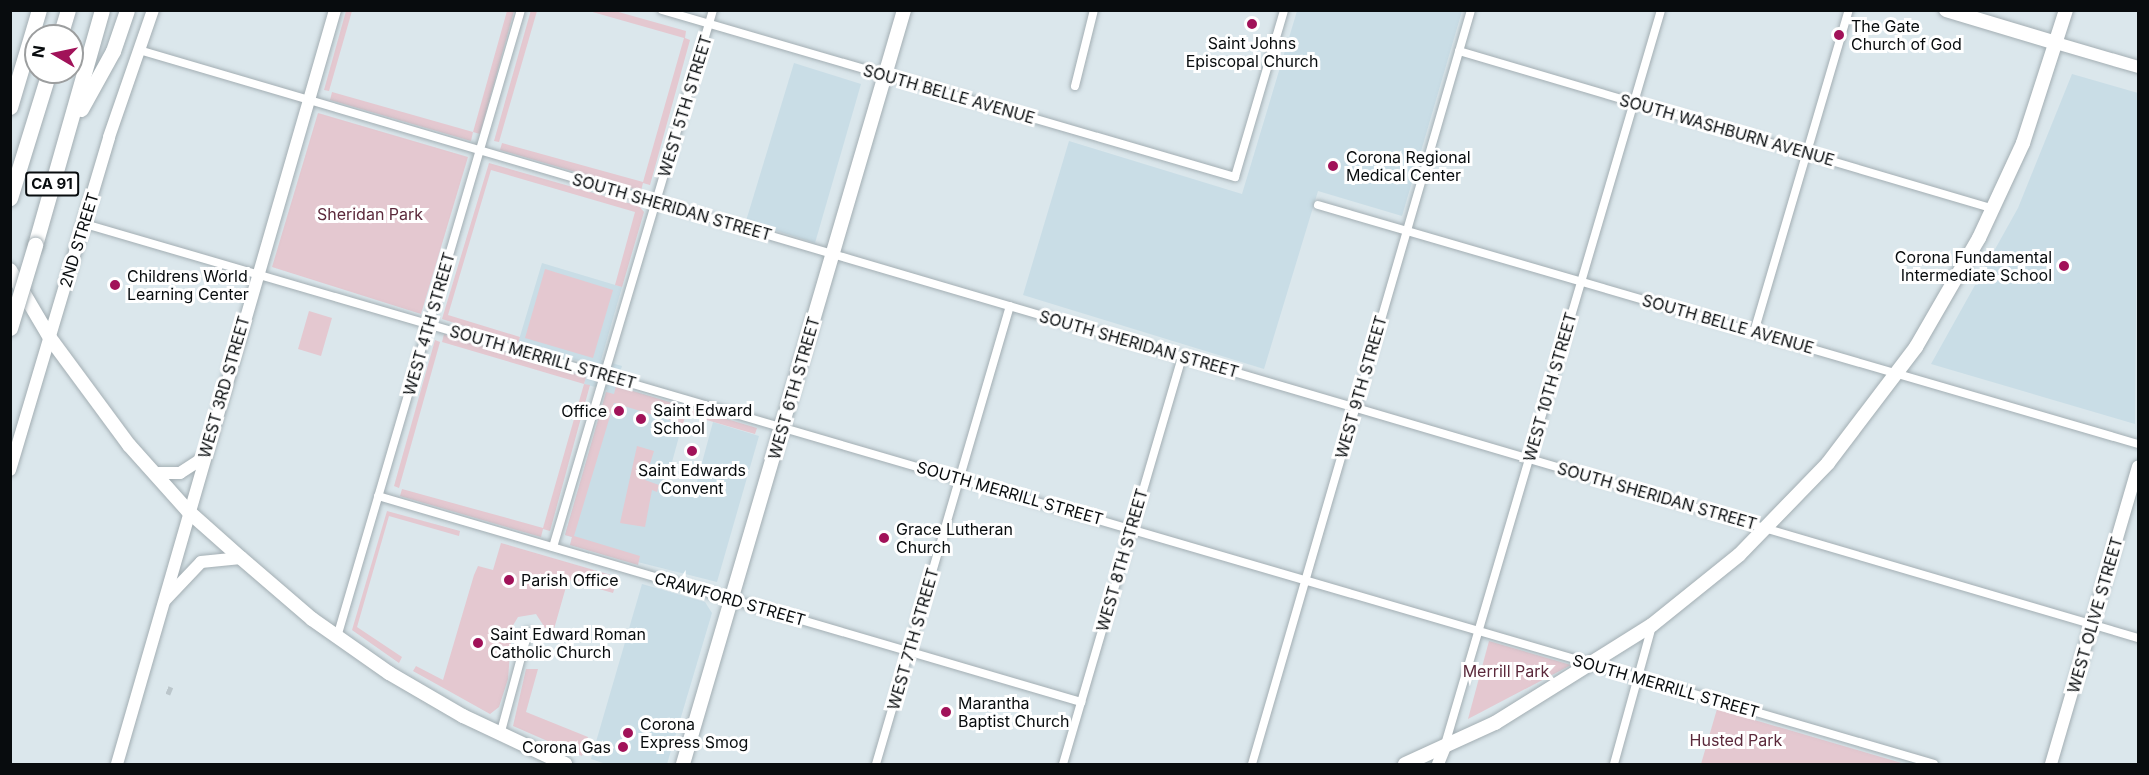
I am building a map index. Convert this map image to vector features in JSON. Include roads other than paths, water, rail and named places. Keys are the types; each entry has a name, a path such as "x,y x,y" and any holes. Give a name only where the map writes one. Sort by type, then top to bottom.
{"highway":[{"path":"10,107 39,10"},
{"name":"CA 91","path":"10,328 102,10"},
{"path":"67,135 113,51 127,10"},
{"path":"12,192 45,84"}],"main road":[{"name":"WEST 6TH STREET","path":"683,765 904,10"},
{"path":"1946,10 2056,43"},
{"path":"1405,765 1444,749 1593,666 1652,625 1766,528 1840,448 1898,374 1994,209 2056,43 2066,10"},
{"path":"10,270 50,338 154,473 188,511 241,558 337,636 417,690 500,735 566,765"}],"street":[{"name":"2ND STREET","path":"10,470 138,50 153,10"},
{"name":"WEST 3RD STREET","path":"117,765 203,458 335,10"},
{"name":"WEST 4TH STREET","path":"337,636 521,10"},
{"name":"SOUTH BELLE AVENUE","path":"662,10 1235,177 1284,10"},
{"name":"WEST 5TH STREET","path":"553,547 713,10"},
{"path":"1075,86 1095,10"},
{"name":"WEST 9TH STREET","path":"1252,765 1471,10"},
{"name":"WEST 10TH STREET","path":"1438,765 1661,10"},
{"path":"1754,332 1849,10"},
{"path":"2056,43 2139,67"},
{"name":"SOUTH SHERIDAN STREET","path":"138,50 308,102 480,150 2139,638"},
{"name":"SOUTH WASHBURN AVENUE","path":"1459,51 1994,209"},
{"name":"SOUTH BELLE AVENUE","path":"1318,205 2139,444"},
{"name":"SOUTH MERRILL STREET","path":"85,224 256,276 603,374 1934,765"},
{"name":"WEST 7TH STREET","path":"876,765 1010,306"},
{"name":"WEST 8TH STREET","path":"1063,765 1182,357"},
{"path":"154,473 180,473 203,458"},
{"name":"WEST OLIVE STREET","path":"2051,765 2139,466"},
{"name":"CRAWFORD STREET","path":"378,496 1081,702"},
{"path":"162,603 201,562 241,558"},
{"path":"1614,765 1652,625"},
{"path":"500,735 528,632"}],"tunnel":[{"path":"167,690 172,692"}],"place":[{"name":"Saint Johns Episcopal Church","path":"1252,24"},
{"name":"The Gate Church of God","path":"1839,35"},
{"name":"Corona Regional Medical Center","path":"1333,166"},
{"name":"Corona Fundamental Intermediate School","path":"2064,266"},
{"name":"Childrens World Learning Center","path":"115,285"},
{"name":"Office","path":"619,411"},
{"name":"Saint Edward School","path":"641,419"},
{"name":"Saint Edwards Convent","path":"692,451"},
{"name":"Grace Lutheran Church","path":"884,538"},
{"name":"Parish Office","path":"509,580"},
{"name":"Saint Edward Roman Catholic Church","path":"478,643"},
{"name":"Marantha Baptist Church","path":"946,712"},
{"name":"Corona Express Smog","path":"628,733"},
{"name":"Corona Gas","path":"623,747"}],"park label":[{"name":"Sheridan Park","path":"370,214"},
{"name":"Merrill Park","path":"1506,671"},
{"name":"Husted Park","path":"1736,740"}]}
